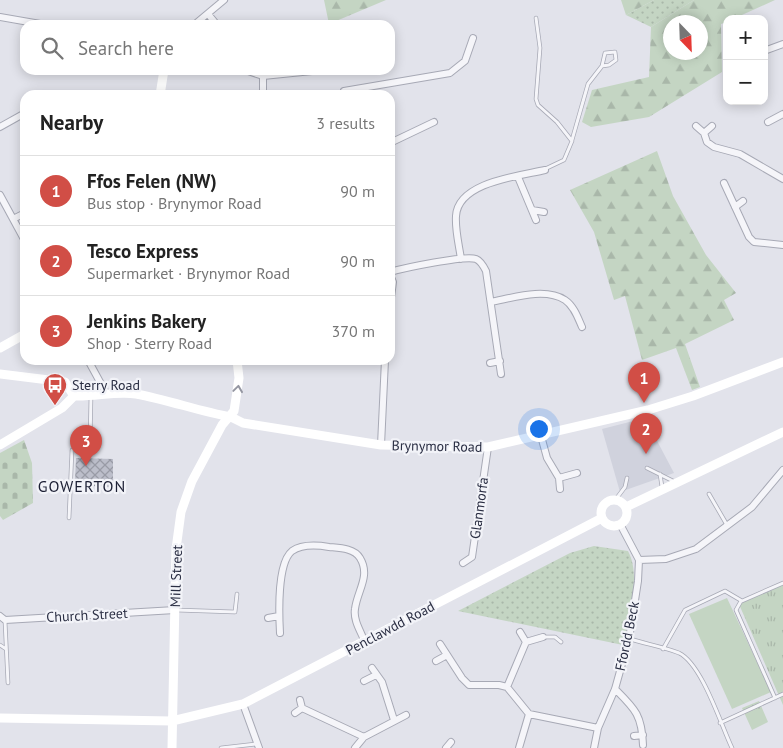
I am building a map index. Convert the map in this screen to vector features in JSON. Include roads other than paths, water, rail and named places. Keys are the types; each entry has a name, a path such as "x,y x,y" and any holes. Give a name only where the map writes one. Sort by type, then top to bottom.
{"main road":[{"path":"161,90 163,75"},
{"path":"0,348 20,337"},
{"name":"Brynymor Road","path":"231,417 243,423 381,445 488,448 648,410 692,396 783,362"},
{"path":"0,445 62,408 74,396 92,396 106,393 135,394 231,417 234,411 239,378 238,365"},
{"path":"0,374 65,382 74,396"},
{"name":"Mill Street","path":"172,748 176,549 182,512 192,481 222,425 231,417"},
{"path":"626,507 783,432"},
{"path":"616,499 626,507 626,519 620,524 612,526 602,518 601,510 605,503 616,499"},
{"name":"Penclawdd Road","path":"0,718 172,721 243,704 602,518"}],"street":[{"path":"200,20 224,0"},
{"path":"208,14 213,20"},
{"path":"0,17 20,20"},
{"path":"344,90 450,73 465,61 473,38"},
{"path":"768,50 783,44"},
{"path":"260,75 273,75"},
{"path":"263,76 263,90"},
{"path":"768,122 783,114"},
{"path":"0,127 20,117"},
{"path":"395,140 434,122"},
{"path":"696,126 704,133 707,142 714,147 735,152 783,179"},
{"path":"704,133 712,126"},
{"path":"461,259 456,215 459,206 474,189 545,170"},
{"path":"518,177 536,220"},
{"path":"724,182 749,237 754,242 783,245"},
{"path":"0,195 20,232"},
{"path":"735,207 743,202"},
{"path":"532,210 544,212"},
{"path":"13,219 20,216"},
{"path":"395,273 461,259 476,259 482,264 486,271 501,374"},
{"path":"491,302 523,296 548,295 565,300 576,313 582,327"},
{"path":"490,363 500,361"},
{"path":"91,365 106,393"},
{"path":"381,445 385,365"},
{"path":"541,436 547,458 559,478 560,489"},
{"name":"Glanmorfa","path":"463,563 472,557 488,448"},
{"path":"620,524 640,560 666,559 696,549 752,507 783,470"},
{"path":"559,478 577,473"},
{"path":"280,633 283,564 291,552 305,546 318,545 349,549 360,557 366,575 355,609 356,619 365,642"},
{"name":"Ffordd Beck","path":"594,748 598,728 615,689 629,639 640,560"},
{"name":"Church Street","path":"3,618 175,610"},
{"path":"268,618 280,616"},
{"path":"520,632 526,642"},
{"path":"506,687 526,642 543,637"},
{"path":"440,644 462,678 469,685 506,687 529,714 598,728"},
{"path":"436,661 447,655"},
{"path":"372,668 382,682 394,720"},
{"path":"364,681 376,675"},
{"path":"615,689 633,707 643,724 643,745"},
{"path":"300,700 302,708"},
{"path":"243,704 258,746"},
{"path":"302,708 364,737"},
{"path":"295,713 302,708"},
{"path":"519,748 529,714"},
{"path":"355,748 364,737 406,715"},
{"path":"634,736 643,734"},
{"path":"444,747 451,742"}],"lane":[{"path":"536,18 540,48 536,99 538,105 558,122 572,141"},
{"path":"545,170 564,160 572,141 588,84 602,66 605,53 615,52 616,60 609,65 602,66"},
{"path":"69,518 72,450 90,442 92,396"},
{"path":"647,468 660,473 676,483"},
{"path":"660,473 662,489"},
{"path":"616,499 625,487 627,478"},
{"path":"710,494 727,526"},
{"path":"775,698 736,610 741,601 783,583"},
{"path":"663,649 685,610 725,591 741,601"},
{"path":"175,610 235,612 237,594"},
{"path":"3,618 7,649 8,683"},
{"path":"543,637 555,637 561,642"},
{"path":"629,639 680,654 688,660 698,672 732,748"},
{"path":"0,645 7,649"},
{"path":"720,723 783,694"},
{"path":"221,748 258,746"}],"place":[{"name":"Ffos Felen (NW)","path":"644,403"},
{"name":"Sterry Road","path":"55,406"},
{"name":"Tesco Express","path":"646,454"},
{"name":"Jenkins Bakery","path":"86,466"}],"district":[{"name":"GOWERTON","path":"82,486"}]}
